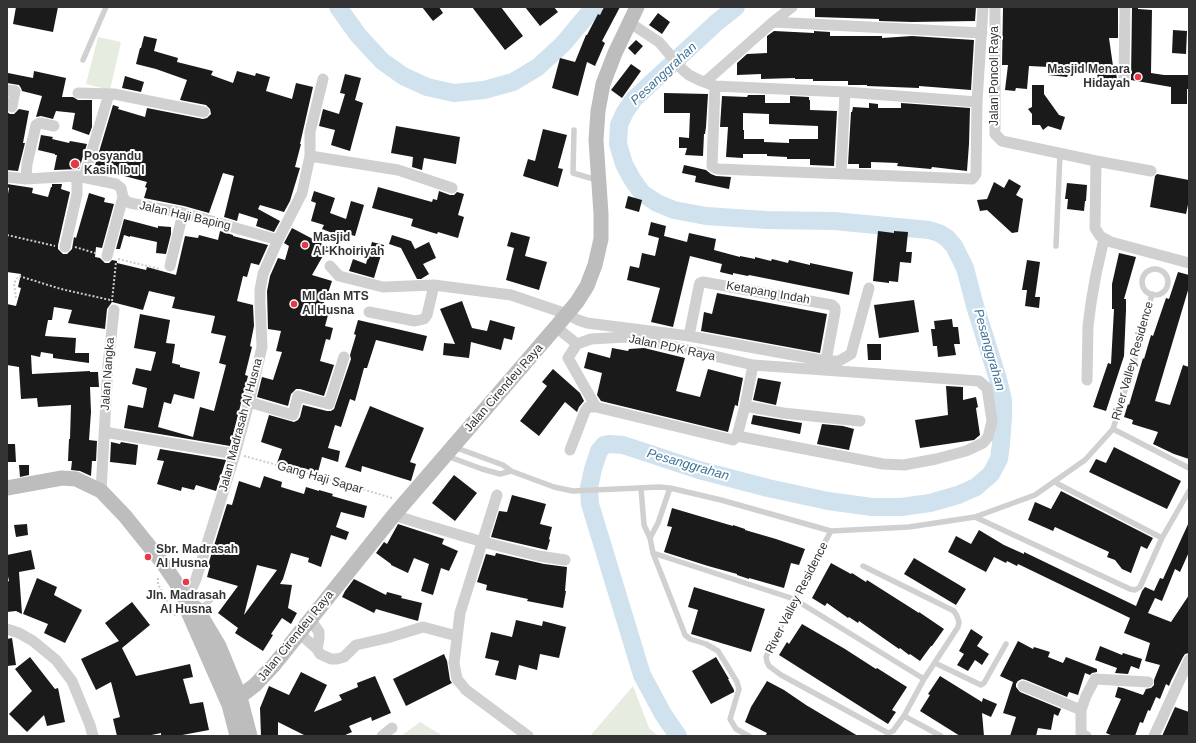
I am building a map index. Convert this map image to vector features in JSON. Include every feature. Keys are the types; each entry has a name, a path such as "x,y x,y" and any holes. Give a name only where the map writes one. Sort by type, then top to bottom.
{"main road":[{"name":"Jalan Cirendeu Raya","path":"235,701 255,685 273,666 394,514 556,327 577,302 587,286 595,265 601,239 600,180 596,140 598,111 603,84 615,53 637,7"},
{"path":"7,488 62,478 76,479 101,491 125,516 150,546 175,581 191,608 250,736"},
{"path":"235,701 237,736"}],"street":[{"path":"792,7 773,22 710,84 712,166 714,168 972,179 976,174 977,102 983,7"},
{"name":"Jalan Poncol Raya","path":"996,7 996,134 1002,141 1096,162 1151,171"},
{"path":"1124,78 1125,7"},
{"path":"773,22 982,32"},
{"path":"630,23 659,42 689,75 710,84 977,102"},
{"name":"Jalan Madrasah Al Husna","path":"191,608 196,579 235,454 262,347 260,290 263,274 278,240 302,193 310,156 310,132 323,79"},
{"path":"7,90 15,91 12,107"},
{"path":"841,173 845,92"},
{"path":"78,93 114,94 204,112"},
{"path":"65,247 80,177 108,94"},
{"path":"26,179 27,164 36,125 40,123 54,126"},
{"path":"310,156 398,170 452,188"},
{"path":"1096,162 1095,228 1100,236 1111,242 1189,263"},
{"name":"Jalan Haji Baping","path":"7,180 80,177 116,184 121,188 123,197 130,203 183,214 278,240"},
{"path":"112,257 123,197"},
{"path":"170,266 183,214"},
{"path":"1087,380 1088,326 1096,274 1104,239"},
{"path":"330,266 339,276 384,287 434,285 511,296 567,314 587,323 614,327 637,328 689,336 826,361 839,361 851,354 869,288"},
{"name":"Ketapang Indah","path":"689,336 699,286 700,283 703,282 832,305 835,308 835,312 826,361"},
{"path":"369,312 415,321 424,319 427,315 434,285"},
{"name":"Jalan Nangka","path":"101,491 112,305"},
{"path":"556,327 577,344 568,358 596,407"},
{"name":"Jalan PDK Raya","path":"577,344 591,339 626,337 753,365 979,381 987,388 992,421 988,437 983,443 966,451 904,465 883,464 737,436"},
{"path":"249,402 293,415 298,396 329,404 344,357"},
{"path":"570,450 585,411 588,407 596,407 733,440 737,436 745,406 753,365"},
{"path":"745,406 784,413 860,421"},
{"path":"104,432 235,454"},
{"path":"497,495 460,613 454,663 457,679 466,690 528,736"},
{"path":"394,514 482,542 539,556 565,560"},
{"path":"310,619 319,632 317,648"},
{"path":"299,633 317,648 320,654 331,659 344,657 356,645 387,638 423,627 457,636"},
{"path":"7,629 19,633 33,641 56,660 72,681 93,736"},
{"path":"1154,736 1189,660"},
{"path":"1086,736 1081,734 1081,710 1086,696 1095,679 1148,682"},
{"path":"1023,686 1081,710"},
{"path":"382,736 392,728"}],"lane":[{"path":"84,60 106,7"},
{"path":"574,130 573,173 600,180"},
{"path":"1056,246 1060,154"},
{"name":"River Valley Residence","path":"1158,270 1163,272 1168,282 1163,292 1152,294 1147,292 1143,287 1143,276 1147,272 1158,270"},
{"name":"River Valley Residence","path":"511,471 573,491 659,487 670,488 721,500 831,531 909,527 975,517 1035,495 1085,460 1113,429 1137,352 1152,294"},
{"path":"1113,429 1189,468"},
{"path":"450,451 482,469 500,474 511,471"},
{"path":"450,451 503,465 511,471"},
{"path":"1055,481 1058,484 1162,538"},
{"path":"641,488 644,525 650,538 653,553 685,635 690,639 706,644 718,651 737,682 739,689 730,719 736,729 749,736"},
{"path":"650,538 658,523 670,488"},
{"path":"975,517 1135,590 1140,587 1162,538 1189,491"},
{"name":"River Valley Residence","path":"831,531 794,599 766,656 767,662 769,666 781,675 888,733 891,732 904,716 924,679 936,663 958,627 958,622 954,611 863,566"},
{"path":"653,553 794,599 924,679"},
{"path":"191,608 205,605 221,591"},
{"path":"936,663 980,685 984,683 1006,644"},
{"path":"904,716 941,736"}],"path":[{"path":"7,235 64,249 65,247 75,247 163,270 170,266"},
{"path":"16,298 14,283 19,276 112,305 112,257"},
{"name":"Gang Haji Sapar","path":"235,454 325,478 405,502"}],"shaded area":[{"path":"98,37 121,42 110,90 86,84"},
{"path":"633,686 649,728 658,736 590,736"},
{"path":"420,722 443,736 401,736"}],"building":[{"path":"16,7 58,7 53,32 13,24"},
{"path":"422,7 439,7 443,13 433,21"},
{"path":"472,7 501,7 523,36 505,50"},
{"path":"525,7 554,7 558,12 540,26"},
{"path":"604,7 620,7 602,41 605,43 595,66 587,62 578,96 552,88 560,58 575,62 586,35 598,14 600,15"},
{"path":"815,7 976,7 975,21 912,22 879,21 879,19 815,17"},
{"path":"1003,7 1118,7 1118,38 1109,38 1113,66 1115,66 1117,79 1099,83 1096,70 1068,75 1067,77 1048,75 1049,67 1029,66 1027,89 1016,88 1015,91 1005,90 1008,65 1002,65"},
{"path":"1132,7 1152,10 1151,73 1164,75 1189,75 1187,104 1171,104 1171,87 1131,80"},
{"path":"658,13 670,22 662,34 649,25"},
{"path":"1173,30 1187,31 1186,54 1172,53"},
{"path":"774,31 814,33 814,31 830,32 830,36 882,36 882,38 912,36 974,40 971,90 919,86 919,88 848,85 848,81 813,81 813,79 795,78 761,79 761,74 737,75 737,63 747,54 767,53 767,36"},
{"path":"144,36 157,39 154,51 178,58 177,62 213,71 211,75 233,83 237,71 255,76 256,73 270,77 266,91 292,99 296,83 313,87 295,167 300,168 290,201 284,212 260,205 258,209 280,221 274,232 256,226 258,219 239,213 237,221 224,217 234,176 223,173 209,213 144,198 147,182 98,169 97,173 93,172 113,105 119,107 118,109 145,117 147,108 203,119 207,118 211,114 210,109 206,105 180,100 187,80 156,69 136,64"},
{"path":"636,40 643,46 635,55 628,48"},
{"path":"631,64 641,71 622,98 611,90"},
{"path":"34,71 66,78 62,97 73,97 78,100 92,100 92,127 89,135 72,129 75,113 56,111 53,119 41,116 36,117 42,96 22,91 19,85 7,83 8,73 33,78"},
{"path":"345,74 361,78 355,100 363,103 350,151 331,145 335,130 319,126 323,109 339,114 345,94 340,93"},
{"path":"125,76 144,82 141,92 122,88"},
{"path":"1032,85 1044,85 1044,94 1059,115 1065,117 1061,130 1048,126 1043,130 1040,125 1032,125 1032,114 1028,109 1032,107"},
{"path":"664,93 708,94 703,156 685,155 687,148 679,148 679,137 689,138 690,113 664,113"},
{"path":"748,95 765,95 765,103 790,103 790,96 809,97 810,110 837,111 834,166 810,165 810,159 787,159 787,157 767,156 767,154 743,154 743,158 726,157 728,127 720,127 722,96 747,97","holes":["743,113 769,114 769,124 818,126 818,139 789,139 789,143 764,142 764,139 744,139"]},
{"path":"869,103 878,104 878,108 901,108 901,103 970,108 967,171 932,167 931,169 897,166 898,163 871,162 871,168 859,168 859,164 848,164 851,112 853,107 869,108"},
{"path":"19,109 29,111 23,143 25,143 18,171 7,170 7,112 14,114"},
{"path":"396,126 460,137 456,164 424,158 422,170 412,167 413,157 391,153"},
{"path":"543,129 567,135 558,168 563,169 558,187 523,176 528,159 535,161"},
{"path":"41,135 53,137 52,139 69,143 70,141 87,144 79,169 54,170 57,155 38,150"},
{"path":"684,165 706,170 716,176 731,177 729,189 695,182 696,176 682,173"},
{"path":"1157,174 1189,180 1189,200 1186,214 1150,207 1155,176"},
{"path":"1009,179 1021,186 1016,195 1023,199 1018,232 1012,233 987,210 980,211 977,200 987,199 994,182 1004,188"},
{"path":"1067,183 1087,185 1084,211 1067,209 1068,199 1065,199"},
{"path":"7,184 33,188 32,193 48,197 52,184 62,184 61,189 70,192 58,245 58,249 63,254 67,254 72,249 74,237 76,238 89,193 105,198 104,202 114,204 102,248 96,247 95,257 100,258 105,263 109,263 112,260 117,261 117,263 146,270 147,267 176,275 185,236 198,238 199,235 218,240 220,231 268,245 259,265 251,263 247,277 243,276 237,301 253,305 254,326 250,346 252,347 245,375 248,376 230,446 124,428 128,405 143,408 147,388 132,384 136,368 151,371 156,352 134,348 140,314 170,320 166,343 175,344 172,363 180,365 180,367 200,372 194,399 174,394 171,404 164,402 158,427 193,437 200,407 214,411 226,365 219,363 226,336 211,333 215,316 172,308 175,297 149,291 143,310 112,302 107,309 105,329 68,323 72,310 54,307 52,320 48,320 45,336 76,338 75,353 89,353 89,363 53,358 53,354 41,352 40,357 31,355 32,374 90,371 98,372 99,387 90,387 91,412 89,440 97,441 96,461 92,461 91,476 80,471 71,470 72,461 68,461 71,405 38,407 37,398 21,399 19,367 7,365 7,304 16,306 21,288 18,287 21,274 7,272 7,200 9,188 7,187"},
{"path":"378,187 432,202 433,199 437,200 439,191 450,195 454,195 457,192 464,194 458,215 464,217 458,238 438,232 437,234 411,226 413,219 372,208"},
{"path":"314,191 335,198 330,213 346,219 351,201 364,205 355,236 336,231 335,234 322,229 324,225 311,221 316,203 311,201"},
{"path":"628,196 642,200 639,212 625,208"},
{"path":"124,219 158,228 158,226 171,227 171,234 166,254 156,253 157,242 124,235 120,249 116,249"},
{"path":"651,222 666,226 664,236 687,242 689,233 716,239 714,250 740,257 755,259 755,257 771,261 772,259 788,263 789,260 853,272 849,295 749,275 733,273 733,275 720,272 722,264 690,256 673,327 651,322 660,288 627,280 630,266 639,268 642,253 655,256 659,238 648,235"},
{"path":"292,228 328,247 312,275 332,281 328,293 326,293 322,313 328,315 325,326 333,328 330,340 326,339 320,361 334,365 324,396 296,389 291,394 288,406 257,397 262,377 273,380 282,352 276,351 281,331 268,329 267,291 270,276 278,258 285,260 289,246 284,243"},
{"path":"878,231 894,233 894,231 908,232 906,252 912,252 911,263 900,262 898,282 889,281 889,283 873,281"},
{"path":"511,232 530,237 525,256 547,262 539,290 506,280 514,248 507,246"},
{"path":"392,235 411,241 415,249 429,242 436,258 423,264 429,274 421,279 417,279 401,248 389,244"},
{"path":"372,242 384,245 374,278 349,271 353,259 366,264"},
{"path":"1119,253 1136,257 1124,299 1126,299 1126,310 1124,356 1106,411 1093,407 1108,363 1111,364 1114,309 1112,309 1112,284"},
{"path":"1027,260 1040,262 1035,297 1040,297 1039,308 1025,306 1027,290 1022,290"},
{"path":"1178,272 1189,275 1189,287 1155,401 1170,405 1183,365 1189,367 1189,459 1153,444 1158,432 1132,424 1133,420 1124,417 1151,335 1153,336 1166,298 1169,299"},
{"path":"717,293 827,314 820,353 701,331 704,312 712,314"},
{"path":"914,300 919,332 879,338 874,305"},
{"path":"462,301 472,328 487,331 490,320 515,327 512,340 504,338 501,350 471,342 469,358 443,355 444,343 455,344 440,309"},
{"path":"952,319 953,327 958,327 960,344 954,344 956,355 938,357 937,346 933,346 931,329 935,329 934,321"},
{"path":"358,320 427,336 423,351 376,340 367,368 364,368 355,401 350,399 341,427 335,425 328,448 340,451 338,462 322,457 318,472 298,467 297,469 277,463 282,449 261,442 269,415 294,422 300,417 303,405 327,411 334,409 351,359 350,355 356,335 354,334"},
{"path":"867,344 881,344 881,360 868,360"},
{"path":"612,348 628,351 629,349 644,348 685,358 676,391 700,397 708,369 743,378 738,406 735,405 728,432 601,401 597,395 602,373 584,368 588,352 610,358"},
{"path":"553,369 580,393 584,401 577,412 565,402 539,436 520,421 547,386 542,382"},
{"path":"758,378 781,382 776,405 753,400"},
{"path":"946,386 963,387 963,400 976,397 980,435 974,440 920,448 915,420 948,415"},
{"path":"370,406 424,428 410,462 416,464 411,481 362,466 361,472 345,467"},
{"path":"753,415 802,423 800,434 751,424"},
{"path":"822,424 843,426 854,429 849,450 817,444"},
{"path":"111,442 138,445 136,465 110,462"},
{"path":"7,444 15,444 16,462 7,462"},
{"path":"1114,447 1181,481 1167,509 1089,472 1096,459 1106,463"},
{"path":"160,449 226,460 216,491 196,485 194,490 182,487 181,491 157,484 164,461 157,460"},
{"path":"19,465 29,465 29,475 20,477"},
{"path":"454,475 477,493 455,521 432,503"},
{"path":"264,476 282,482 281,487 304,494 306,487 333,494 332,496 367,506 364,518 341,512 336,527 349,532 346,540 331,535 321,567 308,562 309,558 291,553 280,584 292,585 288,608 297,613 291,624 282,618 271,634 273,635 263,651 235,633 238,628 218,613 238,586 207,577 210,566 208,565 227,504 232,505 239,481 260,488","holes":["257,565 277,570 244,615"]},
{"path":"1061,491 1153,538 1147,549 1141,546 1131,573 1122,569 1115,560 1107,557 1109,552 1055,527 1053,531 1028,520 1035,502 1051,509"},
{"path":"512,495 546,504 540,524 552,527 547,550 491,537 499,511 507,512"},
{"path":"672,508 733,525 805,549 799,565 791,563 784,588 749,579 664,552 672,527 667,526"},
{"path":"1189,522 1189,552 1180,572 1175,569 1162,601 1155,598 1148,613 1171,622 1189,595 1189,653 1185,654 1183,657 1169,686 1166,684 1160,699 1156,697 1150,711 1148,710 1143,723 1140,722 1135,736 1113,736 1106,733 1121,699 1115,697 1118,687 1143,695 1146,689 1151,688 1154,685 1154,680 1160,665 1145,661 1150,643 1124,633 1130,618 1018,564 1017,566 1007,561 1006,563 994,557 986,572 948,552 956,536 971,544 979,530 1004,545 1024,554 1024,552 1136,606 1145,587 1154,591 1160,578 1163,579"},
{"path":"27,524 28,535 16,537 14,525"},
{"path":"398,524 444,539 442,544 458,551 449,571 441,568 433,595 421,591 429,564 414,558 408,573 391,565 376,553 384,542 387,544"},
{"path":"31,550 35,569 19,572 22,614 16,611 7,612 7,582 9,581 7,572 7,555"},
{"path":"496,553 544,564 567,567 566,591 563,608 527,601 528,599 486,590 487,585 477,582 486,554 495,556"},
{"path":"914,558 966,589 956,605 904,574"},
{"path":"831,563 851,574 852,573 866,582 867,580 944,629 920,661 900,648 899,649 859,621 858,623 849,617 848,618 827,603 825,606 812,598"},
{"path":"37,578 57,587 54,595 82,610 65,643 44,633 48,624 23,614"},
{"path":"354,579 386,595 387,592 402,596 401,598 422,603 418,621 376,609 374,613 342,597"},
{"path":"694,587 765,609 751,652 691,634 698,610 688,607"},
{"path":"132,602 150,625 122,648 136,676 190,664 193,677 183,679 190,704 203,702 209,730 177,736 161,736 161,733 147,736 117,736 113,719 120,717 111,682 96,690 81,659 119,641 105,623"},
{"path":"516,620 542,626 543,621 566,627 559,658 540,654 537,670 519,665 516,680 495,675 499,661 485,658 491,632 512,637"},
{"path":"802,624 907,687 892,710 896,712 888,724 779,655 787,642 789,644"},
{"path":"971,629 983,637 977,646 989,654 982,665 975,660 968,671 957,665 964,654 959,651"},
{"path":"12,638 16,665 7,666 7,639"},
{"path":"1018,641 1033,649 1034,647 1050,652 1048,657 1063,663 1066,657 1097,669 1097,672 1090,675 1085,673 1078,695 1069,692 1067,697 1026,680 1022,679 1018,681 1016,687 1020,692 1061,709 1058,716 1054,714 1051,730 1038,728 1036,736 1010,736 1016,717 1003,713 1013,682 1000,676"},
{"path":"1100,646 1122,655 1123,653 1142,659 1139,669 1131,666 1128,674 1115,673 1117,668 1095,660"},
{"path":"444,654 452,683 406,706 393,679"},
{"path":"30,657 55,689 58,688 65,722 47,726 44,715 27,732 9,714 32,691 15,669"},
{"path":"716,657 729,679 734,692 711,704 692,671"},
{"path":"301,672 327,685 314,712 342,700 339,695 358,687 357,683 375,676 391,713 372,721 371,717 349,726 352,732 343,736 306,736 278,722 278,736 261,736 260,708 269,686 289,695"},
{"path":"940,676 982,702 983,698 997,704 991,717 982,713 984,736 960,736 920,711 930,695 928,694"},
{"path":"767,681 858,736 765,736 767,733 745,722 751,707"},
{"path":"1175,707 1189,712 1189,736 1162,736"}],"waterway":[{"name":"Pesanggrahan","path":"338,7 358,35 382,61 403,76 427,87 454,93 484,90 513,82 538,67 563,44 594,7"},
{"name":"Pesanggrahan","path":"678,736 663,714 642,675 590,504 589,488 593,469 599,451 604,445 623,445 699,470 768,488 828,501 872,507 901,507 930,503 958,495 976,487 991,474 999,459 1001,444 1003,400 998,379 975,306 965,268 954,246 947,238 939,233 929,230 834,221 766,220 706,216 674,210 657,203 642,193 632,179 624,164 618,144 619,125 625,112 634,99 716,23 736,7"}],"place":[{"name":"Masjid Menara Hidayah","path":"1138,77"},
{"name":"Posyandu Kasih Ibu I","path":"75,164"},
{"name":"Masjid Al-Khoiriyah","path":"305,245"},
{"name":"MI dan MTS Al Husna","path":"294,304"},
{"name":"Sbr. Madrasah Al Husna","path":"148,557"},
{"name":"Jln. Madrasah Al Husna","path":"186,582"}]}
